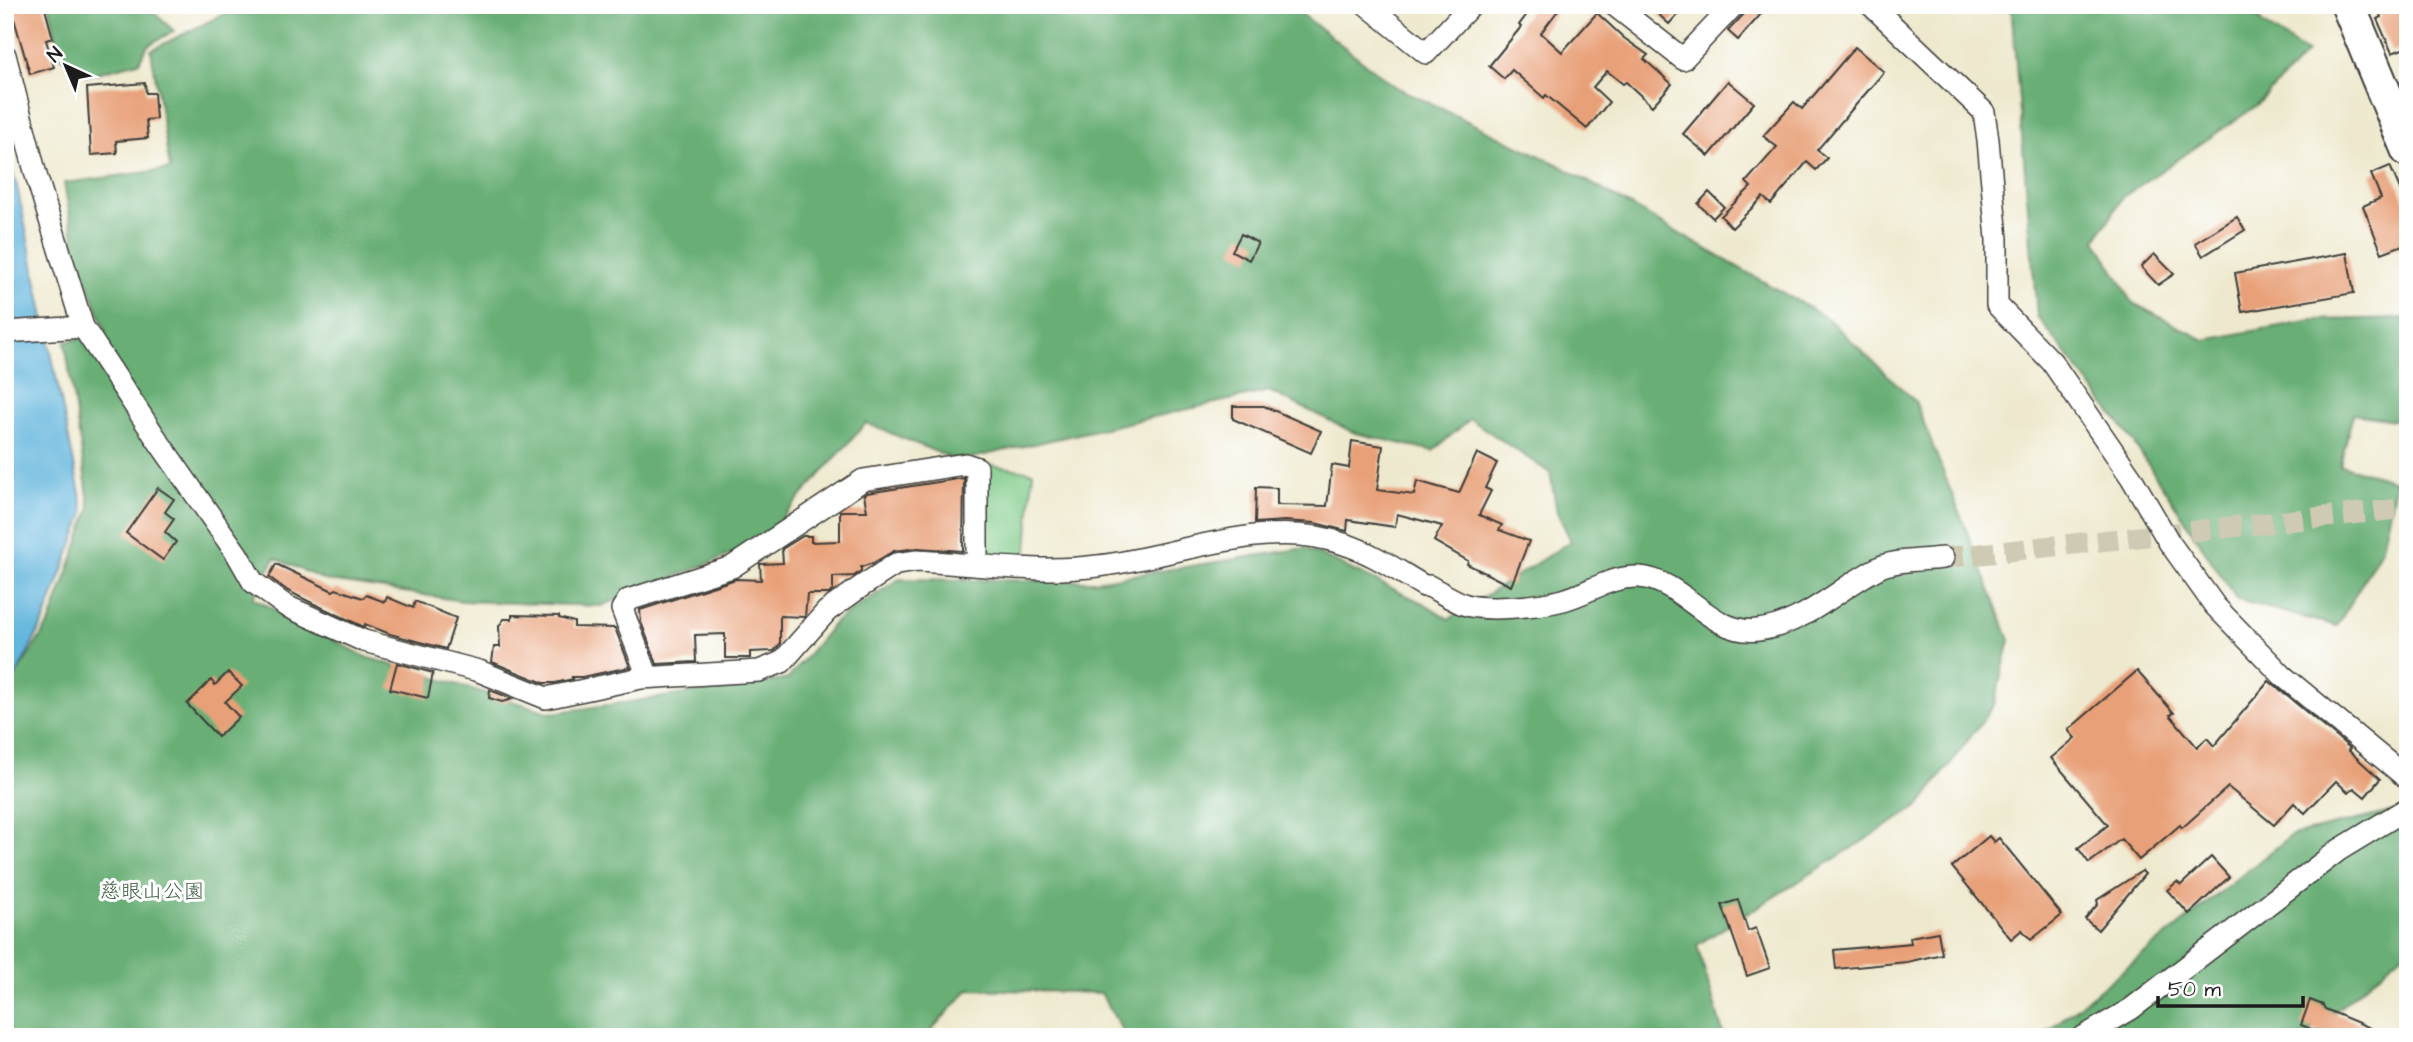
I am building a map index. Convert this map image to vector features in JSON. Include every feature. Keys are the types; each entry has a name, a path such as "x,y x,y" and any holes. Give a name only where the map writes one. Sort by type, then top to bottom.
{"main road":[{"path":"2348,5 2408,150"}],"street":[{"path":"1367,5 1426,53 1471,5"},
{"path":"1614,5 1683,59 1734,5"},
{"path":"1871,5 1984,112 1997,239 1997,305 2052,362 2130,477 2169,542 2215,606 2283,676 2408,779"},
{"path":"5,55 36,175 83,327 253,582 286,606 364,641 480,671 546,698 648,677 759,671 782,662 827,611 896,564 918,561 1057,569 1099,566 1264,535 1312,536 1342,542 1366,552 1424,586 1429,586 1465,605 1508,608 1563,600 1617,578 1641,577 1668,587 1715,620 1755,631 1782,625 1883,566 1943,558"},
{"path":"5,332 83,327"},
{"path":"648,677 622,608 628,600 732,567 863,480 965,464 977,468 977,565"},
{"path":"2083,1037 2131,1009 2339,850 2408,808"}],"green space":[{"path":"49,5 146,5 174,31 148,45 139,62 86,76 61,57"},
{"name":"慈眼山公園","path":"223,5 1290,5 1396,87 1559,165 1827,318 1915,401 2010,640 1994,705 1919,806 1697,945 1724,1037 1126,1037 1101,993 969,989 925,1037 5,1037 5,706 8,687 50,622 90,509 65,342 106,332 76,250 64,183 170,169 151,50 226,13","holes":["1269,391 1355,433 1433,451 1470,419 1550,473 1557,512 1571,541 1449,619 1425,604 1305,548 1095,581 899,579 835,622 788,679 552,713 366,657 253,598 275,558 324,580 463,601 601,606 760,543 866,423 958,461"]},
{"path":"2011,5 2252,5 2262,23 2307,53 2256,106 2123,197 2096,240 2133,303 2204,340 2312,320 2408,318 2408,422 2353,414 2340,465 2396,481 2382,548 2337,626 2237,600 2132,440 2037,316"},
{"path":"980,463 1033,472 1026,564 1002,557 977,545"},
{"path":"2391,812 2408,821 2408,949 2305,1037 2040,1037 2292,835"}],"water":[{"path":"5,149 17,186 84,513 44,621 5,697"}],"building":[{"path":"10,5 44,5 53,38 46,40 54,67 30,74"},
{"path":"1534,5 1562,5 1541,33 1562,52 1597,13 1624,38 1648,55 1644,59 1672,84 1652,106 1626,82 1623,84 1607,71 1593,87 1609,102 1587,129 1546,95 1544,98 1512,70 1504,79 1489,66 1521,27 1519,25"},
{"path":"1664,5 1686,5 1669,24 1657,13"},
{"path":"1747,5 1769,5 1738,40 1728,31 1744,14"},
{"path":"2377,5 2408,5 2408,47 2392,53 2377,19 2381,17"},
{"path":"1855,47 1884,72 1817,150 1827,158 1816,170 1807,162 1771,204 1763,197 1732,228 1721,216 1751,187 1746,182 1777,147 1763,136 1794,102 1802,109"},
{"path":"1728,81 1754,103 1709,156 1683,134"},
{"path":"145,83 146,93 154,93 156,119 146,120 148,138 116,141 117,153 91,155 87,88"},
{"path":"2390,166 2408,207 2408,243 2382,253 2363,206 2381,198 2371,174"},
{"path":"1709,192 1724,207 1713,218 1698,204"},
{"path":"2237,217 2245,230 2203,256 2195,243"},
{"path":"1241,234 1258,243 1249,260 1232,251"},
{"path":"2347,253 2354,293 2242,312 2235,273"},
{"path":"2154,254 2174,274 2158,285 2141,267"},
{"path":"1233,406 1264,406 1321,431 1311,453 1233,419"},
{"path":"1352,441 1383,446 1377,490 1414,495 1417,481 1459,493 1477,453 1497,463 1485,488 1491,491 1479,515 1502,525 1499,530 1529,541 1511,586 1467,564 1468,561 1434,541 1442,526 1397,514 1395,527 1348,520 1347,531 1315,523 1255,523 1256,487 1277,488 1277,505 1327,506 1332,465 1349,468"},
{"path":"964,478 963,551 918,548 894,551 861,567 861,571 854,576 833,577 833,590 829,594 807,594 805,617 780,616 780,644 774,651 750,652 750,658 725,658 725,634 695,635 696,662 657,664 641,622 640,610 736,579 761,580 760,564 783,563 782,549 803,536 811,536 811,542 840,541 840,511 867,511 864,495 867,493"},
{"path":"158,488 174,499 165,512 174,519 165,532 176,542 163,560 126,533"},
{"path":"276,564 333,591 336,589 363,598 366,595 385,602 387,597 413,608 415,601 456,618 446,649 390,634 365,624 364,627 288,591 269,577"},
{"path":"512,615 559,616 574,622 574,627 615,628 630,667 544,683 492,662 494,647 500,647 499,626 504,619 512,619"},
{"path":"397,663 433,673 428,698 390,689"},
{"path":"2137,671 2174,713 2170,715 2197,747 2207,738 2214,746 2269,681 2350,748 2348,750 2380,779 2365,797 2354,788 2348,792 2336,781 2305,813 2294,803 2274,825 2228,787 2182,828 2180,825 2139,860 2121,839 2089,863 2078,848 2108,825 2051,758 2075,738 2068,730"},
{"path":"228,672 242,686 225,702 239,717 218,737 187,704 211,680 215,685"},
{"path":"490,690 513,699 502,702 489,698"},
{"path":"1989,836 1994,842 1999,838 2062,915 2031,940 2022,930 2011,939 1952,867"},
{"path":"2211,857 2229,877 2189,914 2167,890 2177,882 2181,885"},
{"path":"2142,871 2145,874 2098,930 2085,919 2098,904 2097,900"},
{"path":"1738,900 1748,931 1756,928 1770,968 1747,976 1722,905"},
{"path":"1938,932 1942,954 1907,962 1836,969 1834,950 1911,943 1910,937"},
{"path":"2310,1000 2392,1037 2317,1037 2319,1032 2301,1025"}],"tunnel":[{"path":"1943,558 2408,508"}]}
